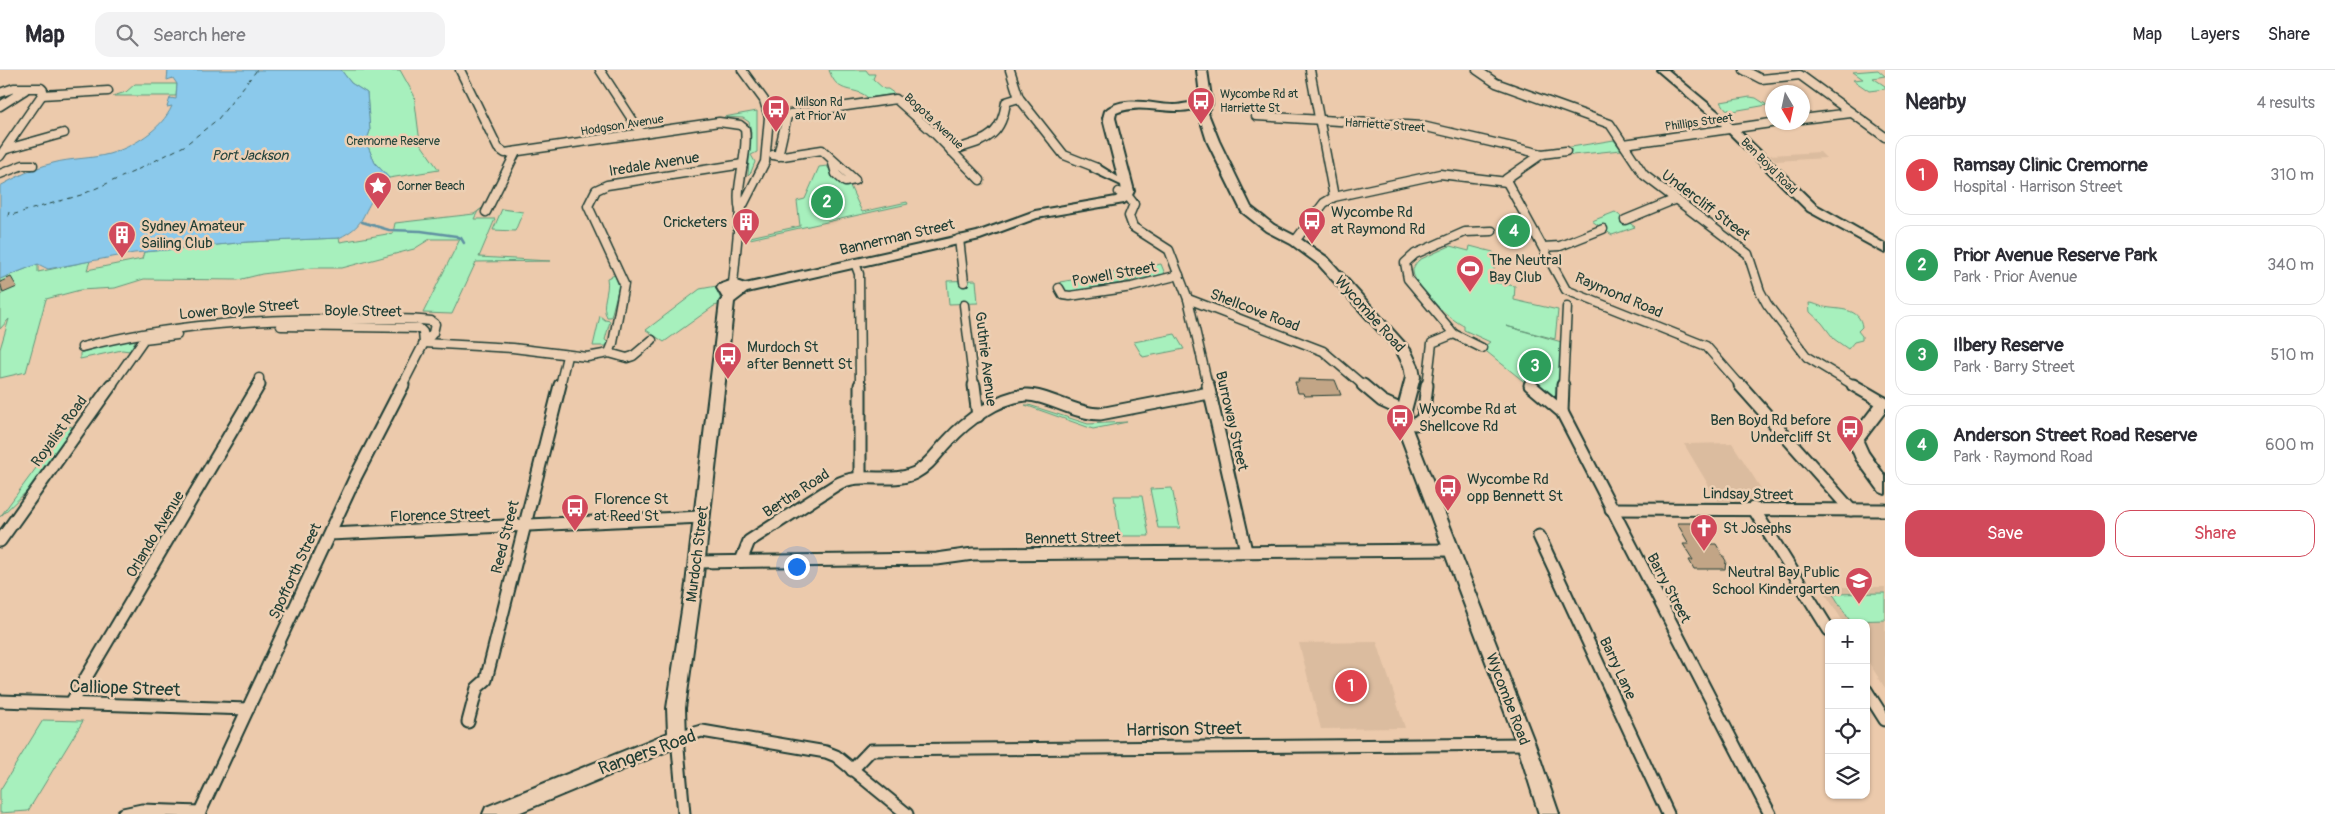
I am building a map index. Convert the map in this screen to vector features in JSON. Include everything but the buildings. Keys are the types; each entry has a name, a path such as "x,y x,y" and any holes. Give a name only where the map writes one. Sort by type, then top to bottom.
{"main road":[{"name":"Wycombe Road","path":"1202,70 1207,104 1199,108 1246,208 1270,228 1295,241 1322,261 1403,349 1411,366 1413,377 1404,417 1451,550 1526,744 1549,814"},
{"name":"Ben Boyd Road","path":"1662,70 1732,129 1812,208 1885,249"},
{"path":"1097,168 1098,172 1120,194 1127,184 1120,164 1112,125 1117,113 1130,109 1185,113 1199,108"},
{"name":"Bannerman Street","path":"735,289 988,232 1033,216 1120,194"},
{"name":"Murdoch Street","path":"677,738 676,708 697,562 727,302 735,289"},
{"path":"1884,402 1855,440 1861,455 1885,488"},
{"name":"Rangers Road","path":"493,814 677,738"}],"street":[{"path":"460,70 498,148 505,153 516,152"},
{"path":"600,70 641,133"},
{"name":"Murdoch Street","path":"740,211 762,169 766,154 768,111 761,93 742,70"},
{"path":"1010,70 1019,98 1066,156 1097,168"},
{"path":"1310,70 1334,197"},
{"name":"Undercliff Street","path":"1477,70 1496,83 1607,122 1644,175 1748,254 1760,291 1767,304 1807,357 1884,402"},
{"path":"1744,70 1763,79 1797,72 1885,137"},
{"path":"0,93 14,88 25,90 41,88 43,90 42,95 7,149 0,156"},
{"path":"0,106 25,90"},
{"path":"42,95 108,91"},
{"path":"951,151 991,138 1004,118 1006,102 1019,98"},
{"name":"Bogota Avenue","path":"778,156 787,116 790,114 891,99 897,100 934,133 980,180"},
{"path":"1810,118 1852,113"},
{"name":"Harriette Street","path":"1256,116 1422,126 1542,154"},
{"name":"Hodgson Avenue","path":"516,152 641,133 732,122"},
{"name":"Murdoch Street","path":"732,122 740,125 745,130 742,178 738,186 737,199 740,211 735,289"},
{"name":"Phillips Street","path":"1624,144 1765,124"},
{"path":"7,149 64,133"},
{"path":"766,154 778,156 820,149 826,152 832,160"},
{"path":"1295,241 1324,203 1334,197 1440,174 1507,182 1506,179 1542,154 1566,151"},
{"path":"486,212 516,152"},
{"name":"Iredale Avenue","path":"609,353 613,343 624,284 588,206 596,190 607,185 743,164"},
{"path":"0,174 23,165 33,165"},
{"path":"742,178 754,183"},
{"name":"Raymond Road","path":"1507,182 1566,290 1706,346 1851,510"},
{"name":"Shellcove Road","path":"1120,194 1130,211 1129,219 1131,225 1167,248 1188,299 1323,351 1404,417"},
{"path":"1625,220 1676,199"},
{"path":"1543,247 1560,246 1603,228"},
{"path":"1482,348 1454,334 1408,279 1406,263 1415,254 1465,232 1492,231"},
{"path":"959,239 964,282"},
{"path":"855,263 859,274 860,477"},
{"name":"Powell Street","path":"1059,288 1063,295 1070,296 1132,286 1179,275"},
{"name":"Burroway Street","path":"1188,299 1246,551"},
{"name":"Guthrie Avenue","path":"964,305 978,416"},
{"path":"1562,412 1567,307"},
{"name":"Lower Boyle Street","path":"82,347 123,336 164,329 305,318 431,321 435,324 435,329 424,343"},
{"name":"Boyle Street","path":"144,339 289,325 413,327 422,329 424,343"},
{"path":"1404,417 1416,424 1423,418 1432,342 1454,334"},
{"name":"Royalist Road","path":"0,541 144,339"},
{"path":"424,343 513,348 568,356 587,357 609,353 627,358 652,340"},
{"name":"Spofforth Street","path":"199,813 356,476 424,343"},
{"name":"Reed Street","path":"468,722 477,688 486,680 523,526 568,356"},
{"name":"Orlando Avenue","path":"71,703 259,387 258,378"},
{"name":"Barry Street","path":"1530,385 1562,412 1611,510 1770,814"},
{"name":"Bertha Road","path":"741,561 749,541 842,482 860,477 898,477 914,474 952,436 978,416 1004,400 1019,395 1029,395 1089,414 1100,414 1209,393"},
{"path":"1753,508 1825,624"},
{"name":"Lindsay Street","path":"1611,510 1753,508 1885,510"},
{"name":"Florence Street","path":"330,534 702,517"},
{"name":"Barry Lane","path":"1539,536 1668,814"},
{"name":"Bennett Street","path":"697,562 937,559 973,554 1451,550"},
{"path":"1870,696 1885,720"},
{"name":"Calliope Street","path":"0,701 248,709"},
{"name":"Rangers Road","path":"677,738 702,731 826,752 836,756 907,814"},
{"name":"Murdoch Street","path":"677,738 684,814"},
{"name":"Harrison Street","path":"852,770 871,750 1526,744"},
{"path":"123,814 142,810 199,813"}],"shaded area":[{"path":"1820,152 1826,158 1776,161 1770,155"},
{"path":"1732,443 1769,501 1718,501 1684,444"},
{"name":"Neutral Bay Public School Kindergarten","path":"1821,587 1885,587 1885,688 1870,664 1870,619 1841,619"},
{"path":"1377,642 1405,728 1321,729 1299,643"}],"green space":[{"name":"Cremorne Reserve","path":"341,70 400,70 414,95 420,143 439,170 389,178 375,163 366,142 370,131 367,93 351,83"},
{"path":"829,70 866,70 869,74 875,74 873,79 884,89 888,89 895,94 868,98 863,94 837,84"},
{"path":"1878,70 1885,76 1873,78 1885,86 1885,89 1869,91 1853,80 1863,79 1853,72"},
{"path":"135,84 177,84 176,96 113,96 126,92"},
{"path":"1750,97 1756,98 1765,105 1733,111 1726,109 1721,102"},
{"path":"757,111 757,152 751,155 755,162 748,175 751,133 749,122 743,118 724,117"},
{"path":"1614,140 1621,150 1572,155 1565,148"},
{"path":"827,166 837,181 850,186 862,212 907,202 908,204 750,239 750,237 800,226 797,201 805,199 819,167"},
{"path":"502,209 523,212 515,231 493,230"},
{"path":"478,211 474,219 495,219 479,257 550,261 476,262 452,314 423,313 460,239 430,239 414,249 342,268 312,268 262,274 238,280 144,279 115,288 80,290 46,299 26,372 0,378 0,349 9,319 0,329 0,296 2,294 0,279 38,264 38,272 90,261 87,270 142,259 144,252 248,242 339,238 340,242 393,233 395,223 474,214"},
{"path":"1615,212 1635,227 1612,235 1592,221"},
{"path":"1499,226 1523,226 1528,236 1504,236"},
{"path":"1450,246 1469,251 1470,246 1493,252 1495,256 1493,282 1515,286 1514,300 1558,310 1555,339 1506,326 1565,343 1562,412 1482,348 1490,342 1464,330 1464,326 1433,302 1419,285 1413,271 1417,262"},
{"path":"1161,264 1165,274 1070,293 1064,292 1060,282"},
{"path":"615,275 619,286 611,317 607,317 604,307 608,283 607,278"},
{"path":"976,280 978,303 949,304 947,281"},
{"path":"722,285 718,292 722,304 714,306 664,342 646,330 700,289"},
{"path":"1809,303 1853,313 1857,316 1862,327 1858,331 1862,336 1862,340 1854,342 1848,349 1834,339 1822,323 1810,312"},
{"path":"600,316 610,321 605,340 609,343 608,346 593,346"},
{"path":"1175,334 1184,349 1143,357 1134,342"},
{"path":"137,337 130,351 122,350 80,359 80,353 102,345"},
{"path":"1025,405 1088,424 1127,422 1093,429"},
{"path":"71,426 72,430 30,488 0,517 64,430"},
{"path":"1172,488 1180,528 1158,528 1150,489"},
{"path":"1114,496 1142,496 1149,536 1120,536"},
{"path":"1885,593 1885,620 1849,619 1833,594"},
{"path":"43,720 83,721 28,811 0,813 0,790"}],"water":[{"name":"Port Jackson","path":"168,70 341,70 351,83 367,93 370,131 366,142 375,163 389,178 374,197 358,225 339,238 248,242 134,253 48,269 38,264 0,279 0,186 46,165 60,161 102,156 118,151 146,136 167,114 172,106 167,107 170,98 176,99 177,84 173,78 167,80"}],"waterway":[{"path":"362,222 389,230 421,231 456,236 461,238 464,243"}],"ferry route":[{"path":"9,212 8,216 81,195 133,172 184,146 218,119 257,70"}],"place":[{"name":"Wycombe Rd at Harriette St","path":"1201,125"},
{"name":"Milson Rd at Prior Av","path":"776,133"},
{"name":"Prior Avenue Reserve Park","path":"827,202"},
{"name":"Corner Beach","path":"378,210"},
{"name":"Anderson Street Road Reserve","path":"1514,231"},
{"name":"Wycombe Rd at Raymond Rd","path":"1312,245"},
{"name":"Cricketers","path":"746,246"},
{"name":"Sydney Amateur Sailing Club","path":"122,259"},
{"name":"The Neutral Bay Club","path":"1470,293"},
{"name":"Ilbery Reserve","path":"1535,366"},
{"name":"Murdoch St after Bennett St","path":"728,380"},
{"name":"Wycombe Rd at Shellcove Rd","path":"1400,442"},
{"name":"Ben Boyd Rd before Undercliff St","path":"1850,453"},
{"name":"Wycombe Rd opp Bennett St","path":"1448,512"},
{"name":"Florence St at Reed St","path":"575,532"},
{"name":"St Josephs","path":"1704,552"},
{"name":"Neutral Bay Public School Kindergarten","path":"1859,605"},
{"name":"Ramsay Clinic Cremorne","path":"1351,686"}]}
